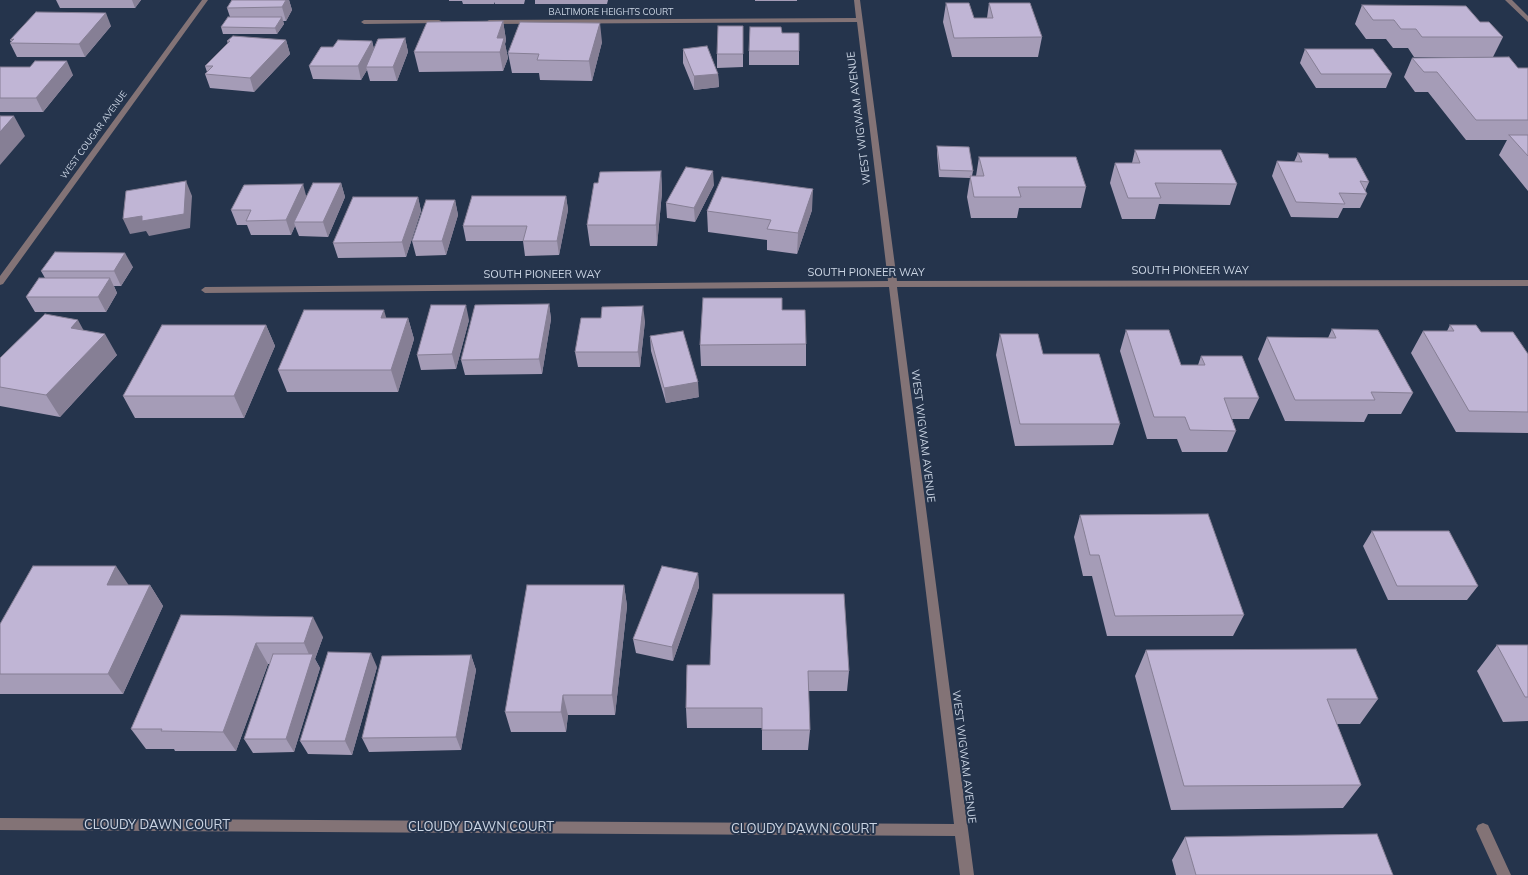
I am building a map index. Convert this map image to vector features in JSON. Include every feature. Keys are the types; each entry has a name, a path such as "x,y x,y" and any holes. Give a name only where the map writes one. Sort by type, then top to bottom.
{"street":[{"name":"WEST COUGAR AVENUE","path":"0,282 205,0"},
{"name":"WEST WIGWAM AVENUE","path":"857,0 967,875"},
{"path":"1508,0 1528,20"},
{"name":"BALTIMORE HEIGHTS COURT","path":"484,22 859,20"},
{"path":"364,22 444,22"},
{"name":"SOUTH PIONEER WAY","path":"205,290 892,284 1528,283"},
{"name":"CLOUDY DAWN COURT","path":"0,824 961,830"},
{"path":"1483,830 1504,875"}],"building":[{"path":"232,0 286,0 282,7 227,8"},
{"path":"946,3 969,3 974,18 993,18 989,3 1030,3 1042,37 954,38"},
{"path":"1362,5 1466,6 1480,22 1489,22 1503,37 1422,37 1416,29 1401,29 1394,20 1373,20"},
{"path":"36,12 106,13 79,44 10,43 14,39 10,40"},
{"path":"228,17 282,17 275,28 221,27"},
{"path":"503,21 497,38 504,38 500,52 414,52 427,22"},
{"path":"520,22 600,23 589,61 537,60 539,54 508,53"},
{"path":"718,26 743,26 743,54 717,54"},
{"path":"750,27 781,27 782,33 799,33 799,51 749,51"},
{"path":"233,36 286,40 250,78 205,74 213,66 205,66 230,41 227,41"},
{"path":"405,38 393,67 366,67 378,39"},
{"path":"338,40 372,41 358,66 309,66 321,47 333,47"},
{"path":"707,46 718,74 694,76 683,49"},
{"path":"1305,49 1373,49 1392,74 1321,74"},
{"path":"1509,57 1518,68 1528,68 1528,120 1476,120 1437,72 1424,72 1412,58"},
{"path":"35,61 67,61 36,98 0,98 0,67 30,67"},
{"path":"0,116 14,116 0,132"},
{"path":"1509,135 1528,135 1528,156"},
{"path":"937,146 969,147 973,171 940,170"},
{"path":"1135,150 1221,150 1237,184 1155,183 1161,198 1128,198 1115,163 1140,163"},
{"path":"1298,153 1328,154 1329,158 1356,158 1369,182 1360,181 1367,194 1339,193 1345,204 1296,202 1277,161 1302,162"},
{"path":"979,157 1076,157 1086,187 1018,187 1021,197 974,197 970,176 984,176"},
{"path":"686,167 713,171 694,208 666,203"},
{"path":"661,171 656,225 587,225 594,183 598,183 600,172"},
{"path":"722,177 813,189 798,233 767,229 771,220 707,211"},
{"path":"186,181 184,214 142,221 142,216 123,219 126,191"},
{"path":"313,183 341,183 323,222 294,222"},
{"path":"303,184 286,220 246,221 251,210 231,210 244,185"},
{"path":"472,196 566,196 557,241 523,241 527,226 463,226"},
{"path":"353,197 418,197 402,242 333,243"},
{"path":"426,200 455,200 442,241 412,241"},
{"path":"55,252 125,253 114,271 41,271"},
{"path":"39,278 110,278 98,297 26,297"},
{"path":"703,298 782,298 782,310 805,310 806,344 700,345"},
{"path":"549,304 539,359 461,360 475,305"},
{"path":"431,305 466,305 452,354 417,355"},
{"path":"643,306 638,352 575,352 581,318 601,318 602,307"},
{"path":"304,310 384,310 381,318 408,318 391,370 278,370"},
{"path":"45,314 78,320 71,328 105,334 46,395 0,387 0,358"},
{"path":"162,325 266,325 234,396 123,396"},
{"path":"1450,325 1476,325 1481,332 1513,332 1528,354 1528,412 1469,411 1423,331 1454,331"},
{"path":"1332,329 1378,330 1413,393 1371,392 1375,400 1295,400 1267,337 1336,338"},
{"path":"1126,330 1169,330 1181,365 1205,365 1201,356 1242,356 1259,398 1224,398 1236,431 1190,430 1185,417 1154,417"},
{"path":"683,331 698,382 664,388 650,336"},
{"path":"1000,334 1038,334 1043,354 1099,354 1120,424 1020,424"},
{"path":"1208,514 1244,615 1115,616 1099,555 1090,555 1080,515"},
{"path":"1372,531 1449,531 1478,586 1397,586"},
{"path":"33,566 116,566 107,585 150,585 108,674 0,674 0,624"},
{"path":"662,566 698,573 672,647 633,639"},
{"path":"527,585 624,585 612,695 563,695 561,712 505,712"},
{"path":"713,594 844,594 849,671 808,671 810,730 762,730 762,708 686,708 687,665 710,665"},
{"path":"181,615 313,617 304,643 256,643 223,732 131,729"},
{"path":"1497,645 1528,645 1528,697 1525,697"},
{"path":"1356,649 1378,699 1327,699 1361,785 1184,786 1146,650"},
{"path":"328,652 371,653 345,741 300,741"},
{"path":"273,654 313,654 286,739 244,739"},
{"path":"471,655 456,737 362,738 382,656"},
{"path":"1377,834 1393,875 1196,875 1185,837"}]}
